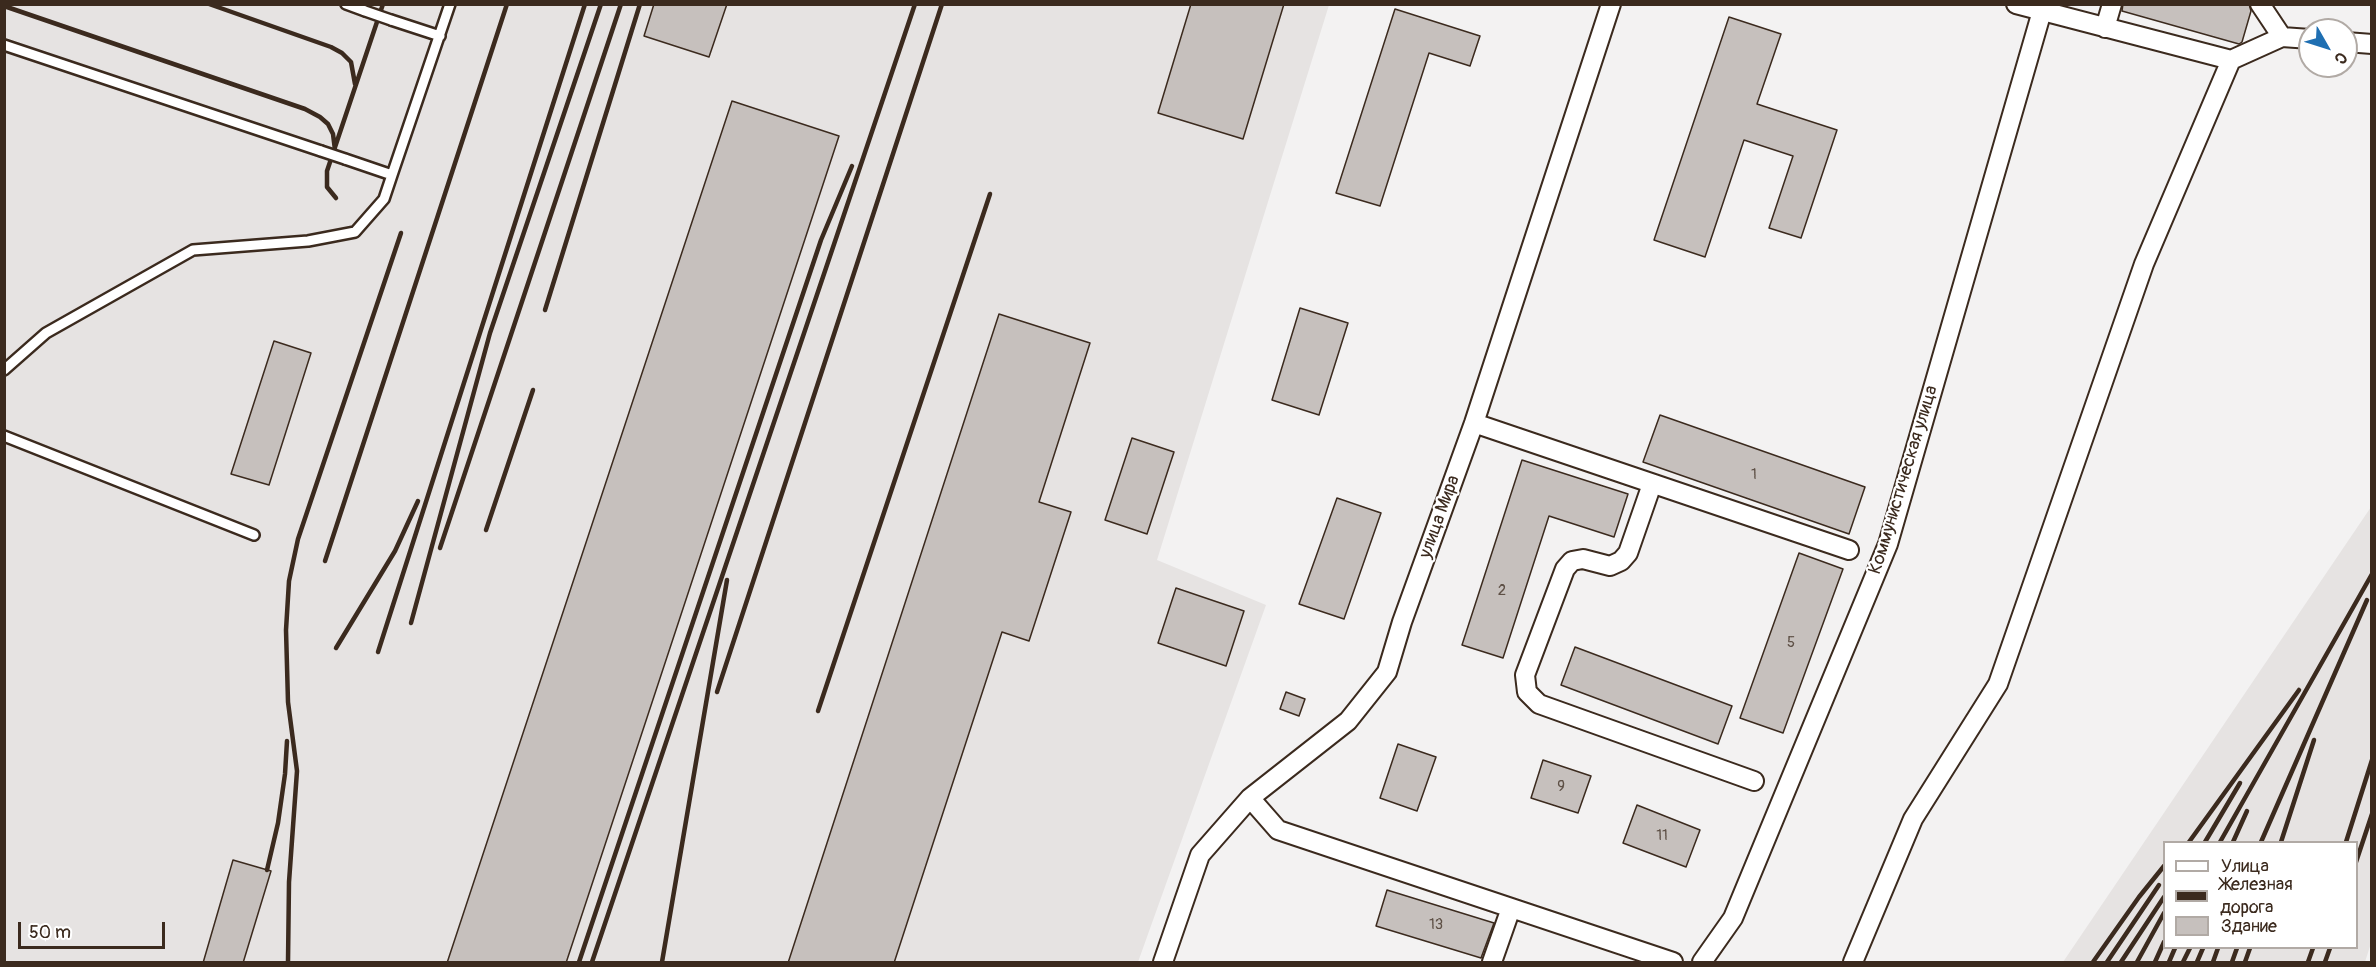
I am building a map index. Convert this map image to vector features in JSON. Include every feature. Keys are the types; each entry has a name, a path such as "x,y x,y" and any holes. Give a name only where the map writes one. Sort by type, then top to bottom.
{"street":[{"name":"улица Мира","path":"1163,963 1200,855 1250,798 1348,720 1387,672 1474,423 1611,4"},
{"path":"2016,4 2231,60 2282,37 2298,38"},
{"path":"2105,28 2112,4"},
{"path":"2260,4 2282,37"},
{"name":"Коммунистическая улица","path":"1702,963 1732,918 1888,544 2042,11"},
{"path":"1853,963 1913,819 1998,684 2144,264 2231,60"},
{"path":"1474,423 1849,550"},
{"path":"1652,484 1628,553 1622,561 1610,566 1583,559 1572,561 1565,569 1526,675 1527,692 1539,704 1754,781"},
{"path":"1250,798 1278,830 1673,963"},
{"path":"1492,963 1511,908"}],"lane":[{"path":"346,4 440,36"},
{"path":"4,370 46,333 193,250 309,241 355,232 384,199 450,4"},
{"path":"4,45 393,175"},
{"path":"4,436 254,535"}],"shaded area":[{"path":"5,5 1329,5 1157,560 1266,605 1138,962 5,962"},
{"path":"2371,507 2372,940 2365,962 2063,962"}],"building":[{"path":"654,4 727,4 709,57 644,36"},
{"path":"1191,4 1284,4 1243,139 1158,113"},
{"path":"2123,4 2249,4 2251,11 2242,42 2239,44 2122,11"},
{"path":"1395,9 1480,36 1470,66 1429,53 1380,206 1336,193"},
{"path":"1729,17 1781,34 1757,104 1837,130 1801,238 1769,228 1793,156 1744,140 1705,257 1654,240"},
{"path":"732,101 839,136 566,963 447,963"},
{"path":"1300,308 1348,323 1319,415 1272,400"},
{"path":"999,314 1090,343 1039,502 1071,512 1029,641 1002,632 894,963 788,963"},
{"path":"274,341 311,353 269,485 231,474"},
{"path":"1660,415 1865,487 1849,534 1643,462"},
{"path":"1132,438 1174,452 1147,534 1105,520"},
{"path":"1522,460 1628,494 1614,537 1549,516 1503,658 1462,645"},
{"path":"1337,498 1381,513 1344,619 1299,604"},
{"path":"1799,553 1843,569 1783,733 1740,718"},
{"path":"1176,588 1244,611 1226,666 1158,643"},
{"path":"1575,647 1732,706 1718,744 1561,685"},
{"path":"1286,692 1305,699 1299,716 1280,709"},
{"path":"1398,744 1436,757 1417,811 1380,798"},
{"path":"1543,760 1591,776 1578,813 1531,798"},
{"path":"1637,805 1700,830 1686,867 1623,843"},
{"path":"233,860 271,871 243,963 203,963"},
{"path":"1387,890 1494,923 1481,958 1376,926"}],"railway":[{"path":"209,4 331,47 342,53 351,62 355,84"},
{"path":"336,198 327,187 327,171 383,4"},
{"path":"325,561 507,4"},
{"path":"378,652 585,4"},
{"path":"411,623 490,333 601,4"},
{"path":"440,548 621,4"},
{"path":"545,310 640,4"},
{"path":"592,962 915,4"},
{"path":"717,692 942,4"},
{"path":"4,6 305,109 328,124 333,134 335,150"},
{"path":"579,962 821,240 852,166"},
{"path":"818,711 990,194"},
{"path":"288,962 289,882 297,771 288,702 286,630 289,581 298,539 401,233"},
{"path":"486,530 533,390"},
{"path":"336,648 395,551 418,501"},
{"path":"2221,841 2372,574"},
{"path":"662,962 727,580"},
{"path":"2261,841 2367,600"},
{"path":"2190,841 2299,690"},
{"path":"2281,841 2314,740"},
{"path":"267,870 278,823 287,741"},
{"path":"2346,841 2372,760"},
{"path":"2206,841 2240,783"},
{"path":"2233,841 2247,811"},
{"path":"2358,856 2372,814"},
{"path":"2093,962 2163,867"},
{"path":"2107,962 2159,885"},
{"path":"2121,962 2163,899"},
{"path":"2137,962 2163,915"},
{"path":"2155,962 2163,944"},
{"path":"2169,962 2175,949"},
{"path":"2183,962 2190,949"},
{"path":"2197,962 2203,949"},
{"path":"2213,962 2218,949"},
{"path":"2232,962 2237,949"},
{"path":"2245,962 2250,949"},
{"path":"2308,962 2313,949"},
{"path":"2325,962 2330,949"}]}
